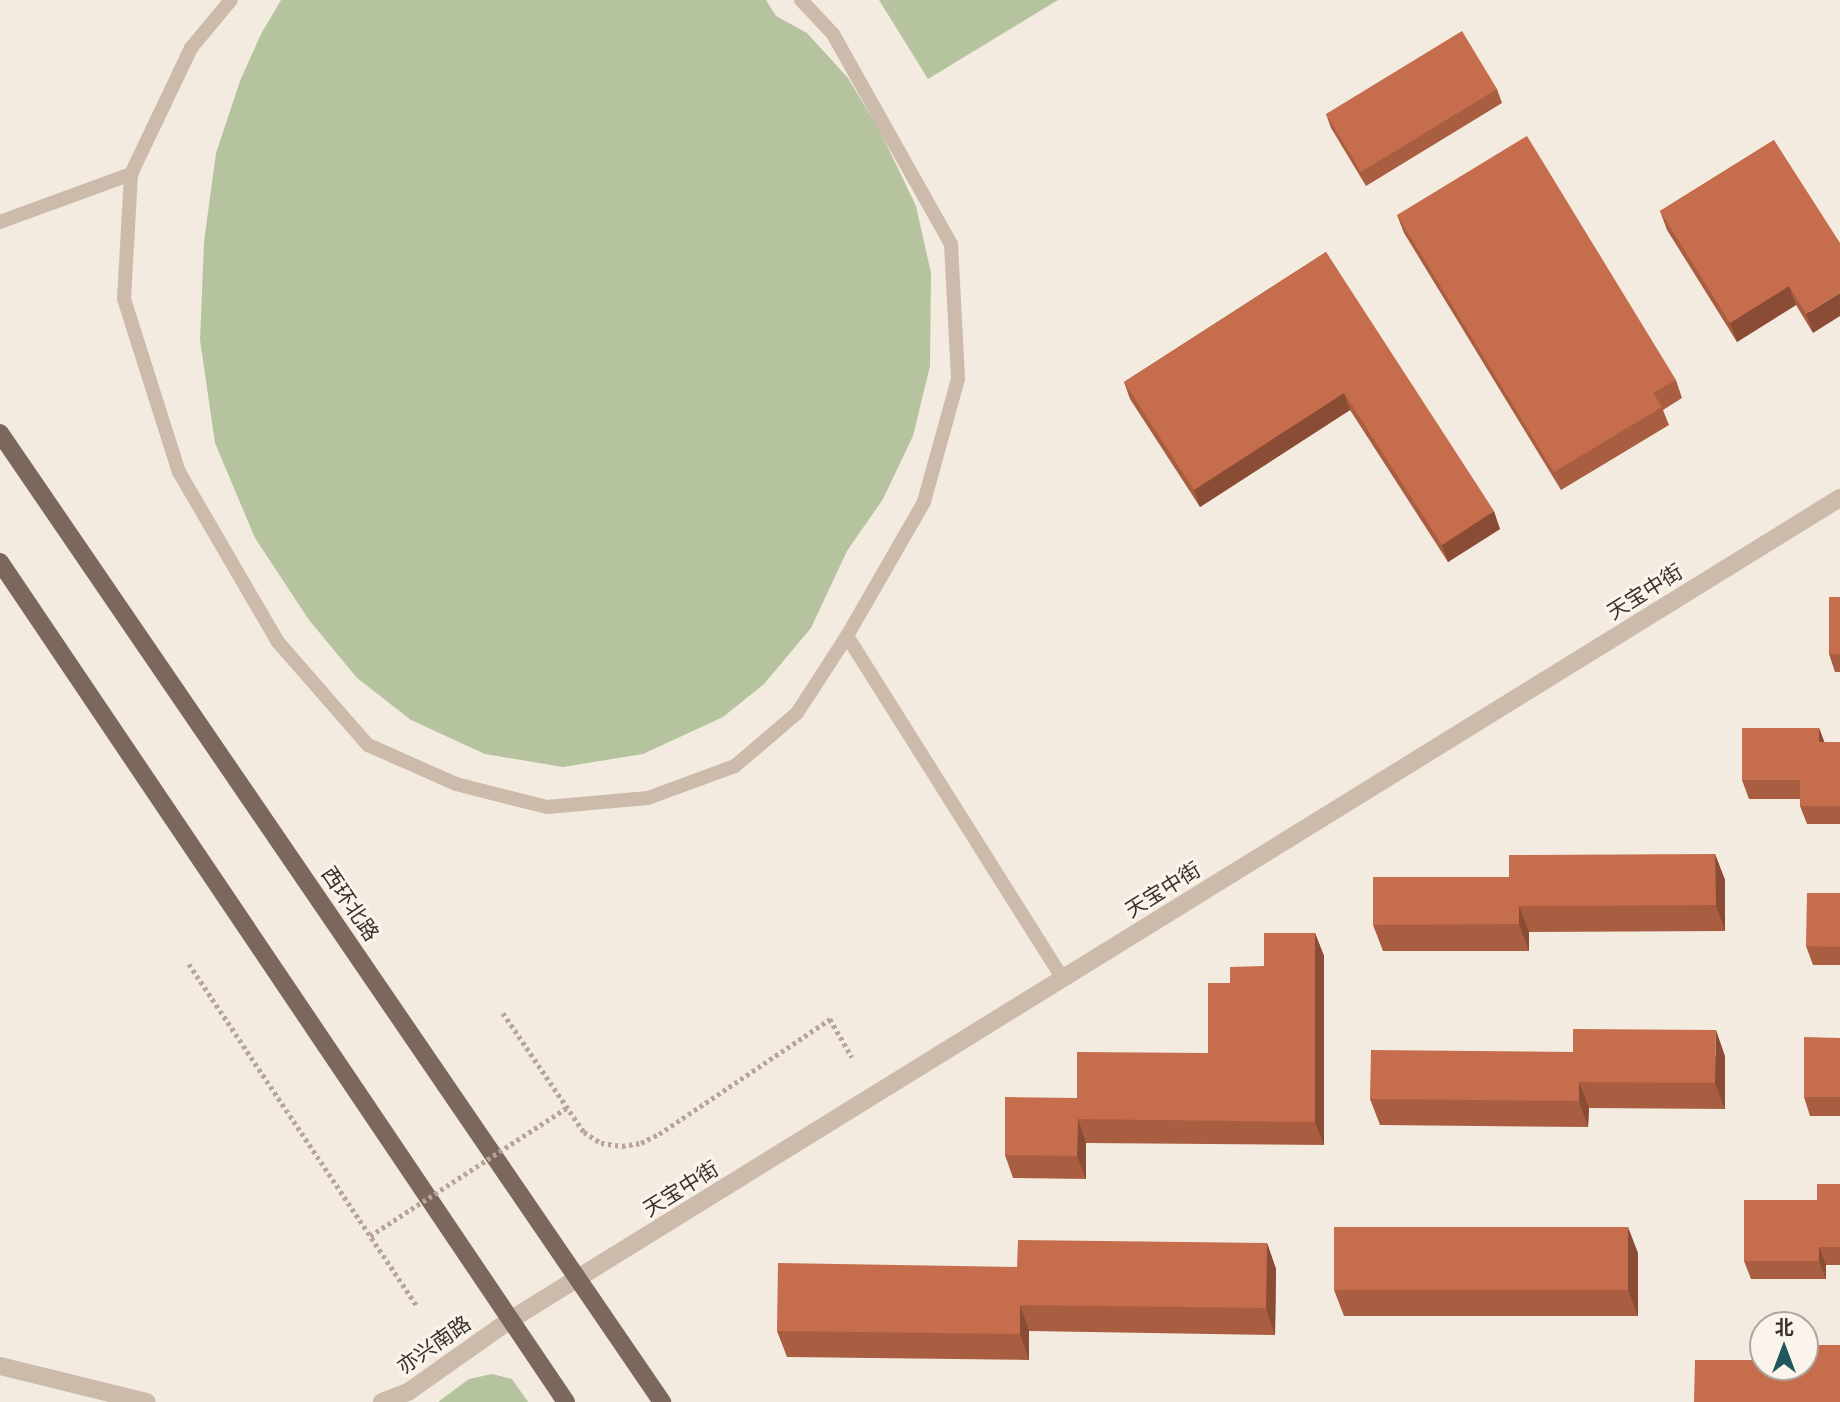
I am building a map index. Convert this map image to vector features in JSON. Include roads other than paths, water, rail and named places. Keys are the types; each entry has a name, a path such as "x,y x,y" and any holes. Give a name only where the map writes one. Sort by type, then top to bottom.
{"main road":[{"name":"西环北路","path":"0,433 662,1402"},
{"path":"0,562 566,1402"}],"street":[{"name":"天宝中街","path":"510,1320 1840,498"},
{"name":"亦兴南路","path":"382,1402 408,1392 510,1320"},
{"path":"0,1366 147,1402"}],"lane":[{"path":"231,0 191,48 131,174 124,299 179,472 278,642 368,746 456,783 547,807 648,799 735,766 797,713 847,636 924,502 958,379 951,244 833,34 801,0"},
{"path":"0,222 131,174"},
{"path":"847,636 1063,979"}]}
